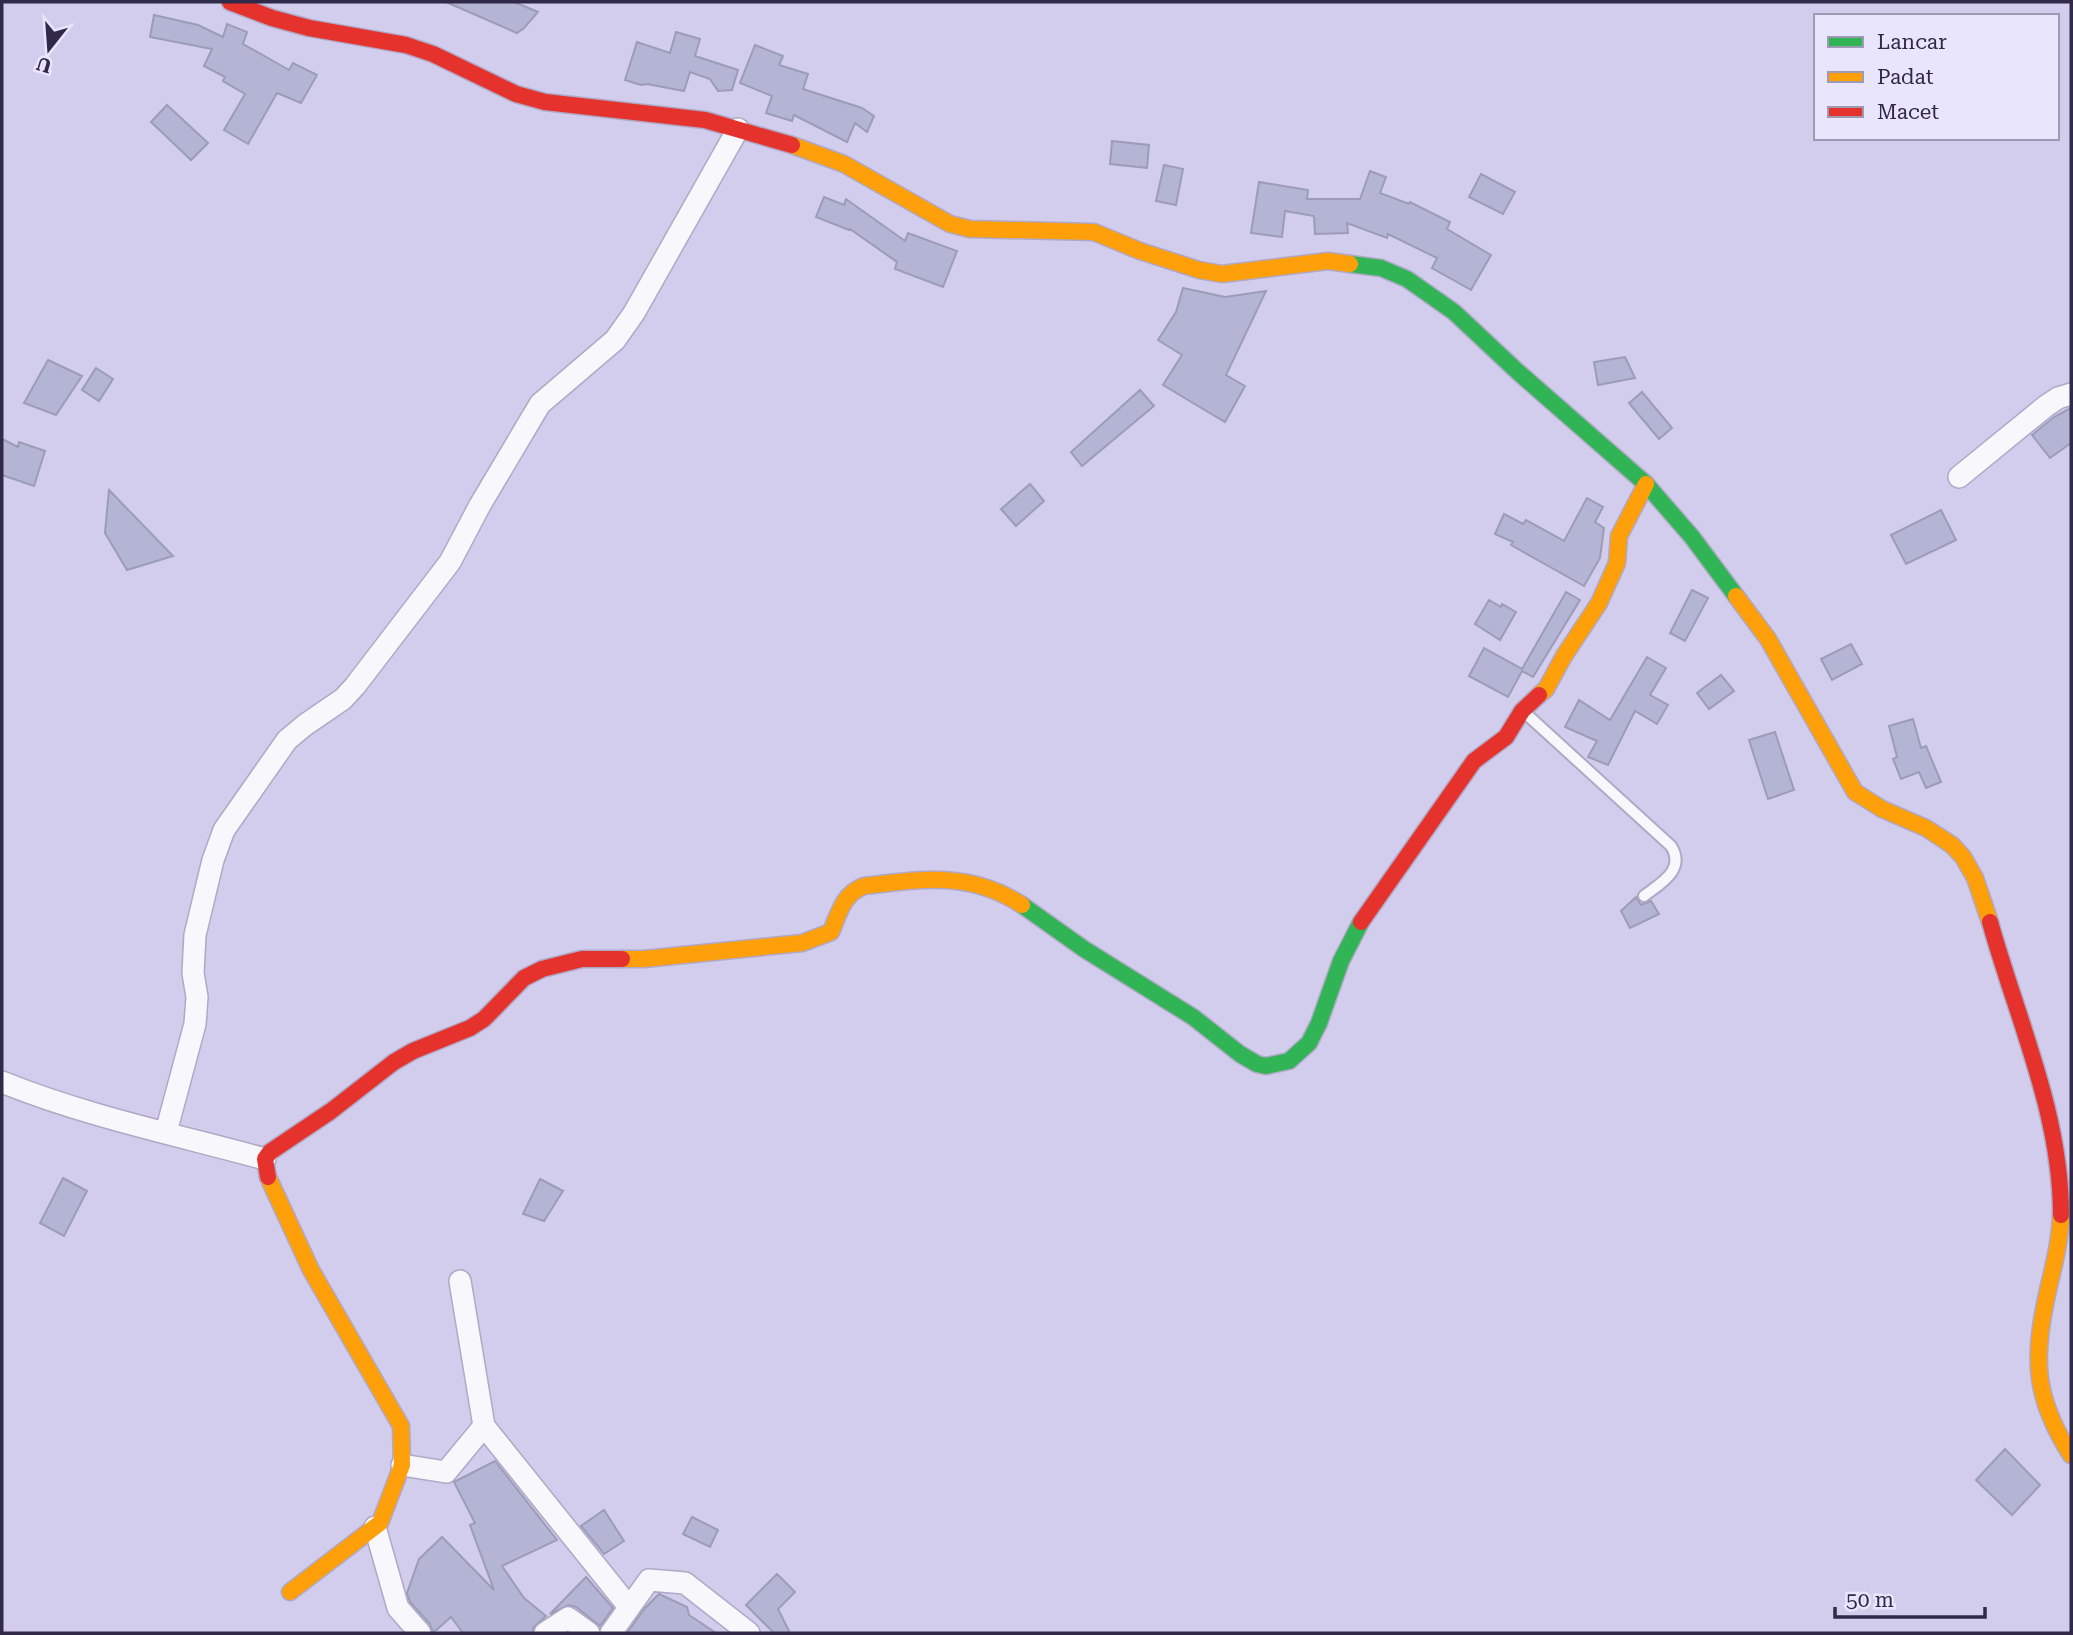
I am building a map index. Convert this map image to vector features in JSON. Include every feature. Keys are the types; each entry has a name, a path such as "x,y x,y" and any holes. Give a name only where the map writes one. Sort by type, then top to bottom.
{"main road":[{"path":"230,2 309,28 406,45 433,54 516,94 545,102 705,120 820,154 844,164 950,224 970,229 1018,232 1094,232 1140,251 1199,270 1222,274 1328,261 1381,268 1432,295 1454,312 1518,373 1646,484 1692,537 1768,639 1855,792 1878,809 1938,835 1964,858 1974,879 2029,1043 2053,1125 2061,1227 2046,1300 2038,1384 2049,1420 2071,1455"},
{"path":"290,1592 380,1523 402,1465 401,1426 311,1270 267,1175 265,1159 270,1152 331,1111 394,1062 484,1019 512,988 542,969 582,958 644,959 802,943 831,932 849,892 875,885 950,880 976,883 990,888 1019,902 1082,948 1186,1012 1240,1054 1259,1064 1275,1066 1288,1062 1300,1053 1316,1029 1353,933 1369,908 1474,761 1506,737 1522,711 1546,689 1599,603 1617,564 1619,536 1646,484"}],"street":[{"path":"166,1132 195,1024 195,935 213,860 224,830 287,740 349,692 422,602 450,562 480,505 540,404 615,340 634,313 738,129"},
{"path":"1959,477 2046,406 2071,394"},
{"path":"2,1082 86,1112 265,1159"},
{"path":"460,1281 484,1426 629,1607"},
{"path":"402,1465 446,1472 484,1426"},
{"path":"375,1527 398,1608 420,1633"},
{"path":"611,1633 649,1580 685,1583 749,1633"},
{"path":"715,1633 725,1614"},
{"path":"545,1633 569,1618 589,1633"}],"lane":[{"path":"1522,711 1676,853 1677,861 1673,873 1644,896"}],"building":[{"path":"446,2 514,2 538,12 517,33"},
{"path":"154,15 198,25 223,37 227,24 247,32 243,44 289,70 293,63 317,75 301,103 277,93 248,144 224,130 245,94 223,81 225,77 204,66 212,49 150,37"},
{"path":"676,32 700,39 695,56 738,70 732,90 718,91 710,79 690,72 684,91 625,80 637,42 670,53"},
{"path":"755,45 783,56 779,65 808,74 803,89 862,108 874,116 867,132 855,123 847,142 794,115 792,121 766,113 772,96 740,83"},
{"path":"167,105 208,143 191,160 151,122"},
{"path":"1112,141 1149,145 1147,168 1110,164"},
{"path":"1164,165 1183,169 1176,205 1156,201"},
{"path":"1370,171 1386,177 1380,193 1409,204 1410,202 1450,222 1447,229 1491,255 1471,290 1432,268 1437,258 1388,234 1387,238 1347,223 1348,233 1315,234 1314,216 1285,211 1282,237 1251,233 1259,182 1308,190 1307,199 1360,199"},
{"path":"1481,174 1515,192 1503,214 1469,197"},
{"path":"824,197 844,205 846,199 905,241 908,233 957,251 943,287 895,269 897,262 850,229 816,217"},
{"path":"1183,288 1225,297 1266,291 1226,375 1245,386 1225,422 1163,385 1182,355 1158,340 1176,312"},
{"path":"1625,357 1635,378 1598,385 1594,362"},
{"path":"48,360 82,376 56,415 24,403"},
{"path":"96,368 113,379 99,401 82,390"},
{"path":"1140,390 1154,406 1082,466 1071,452"},
{"path":"1642,392 1672,428 1659,439 1629,403"},
{"path":"2071,408 2071,443 2050,458 2032,435 2054,417"},
{"path":"2,439 18,447 19,442 45,451 34,486 2,475"},
{"path":"1030,484 1044,501 1016,526 1001,509"},
{"path":"109,490 173,556 127,570 105,533"},
{"path":"1587,498 1603,507 1595,522 1604,528 1600,558 1584,586 1511,545 1513,542 1495,534 1504,514 1523,524 1526,520 1564,541"},
{"path":"1941,510 1956,540 1906,564 1891,535"},
{"path":"1692,590 1708,598 1685,641 1670,633"},
{"path":"1566,592 1580,600 1533,677 1522,671 1508,697 1469,676 1484,648 1522,669"},
{"path":"1489,600 1516,612 1500,640 1475,624"},
{"path":"1851,644 1862,664 1832,680 1821,659"},
{"path":"1647,657 1666,668 1650,695 1668,705 1657,724 1635,711 1608,765 1588,757 1597,741 1565,727 1579,700 1610,720"},
{"path":"1721,675 1734,691 1709,709 1697,693"},
{"path":"1913,719 1921,748 1926,746 1941,782 1926,788 1919,772 1901,779 1893,759 1897,757 1889,726"},
{"path":"1775,732 1794,790 1768,799 1749,740"},
{"path":"1636,897 1641,905 1651,901 1659,914 1630,928 1621,911"},
{"path":"63,1178 87,1191 64,1236 40,1223"},
{"path":"540,1179 563,1191 544,1221 523,1214"},
{"path":"2005,1449 2040,1485 2012,1515 1976,1480"},
{"path":"495,1461 557,1540 502,1566 524,1598 546,1616 534,1627 532,1633 463,1633 451,1617 433,1633 430,1624 410,1602 407,1593 419,1559 442,1537 494,1590 470,1525 475,1523 454,1482"},
{"path":"604,1510 624,1541 604,1554 581,1526"},
{"path":"692,1517 718,1530 710,1547 683,1534"},
{"path":"777,1574 795,1592 778,1609 790,1633 774,1633 746,1605"},
{"path":"586,1577 613,1608 600,1626 576,1607 569,1605 550,1614"},
{"path":"659,1594 687,1607 689,1615 716,1633 627,1633"}],"traffic: fast":[{"path":"1350,264 1381,268 1407,279 1454,312 1646,484 1692,537 1736,596"},
{"path":"1022,905 1084,949 1193,1017 1240,1054 1266,1066 1289,1061 1309,1043 1341,961 1361,922"}],"traffic: slow":[{"path":"792,145 844,164 950,224 970,229 1094,232 1140,251 1199,270 1222,274 1328,261 1350,264"},
{"path":"1539,695 1546,689 1599,603 1617,563 1619,536 1646,484"},
{"path":"1736,596 1768,639 1855,792 1882,809 1926,828 1952,845 1963,857 1975,878 1990,922"},
{"path":"622,959 802,943 831,932 846,899 864,886 926,880 964,882 1003,894 1022,905"},
{"path":"268,1177 311,1270 401,1426 402,1465 380,1523 290,1592"},
{"path":"2061,1215 2043,1314 2039,1356 2043,1395 2049,1414 2071,1455"}],"traffic: jam":[{"path":"230,2 309,28 406,45 433,54 516,94 545,102 705,120 792,145"},
{"path":"1361,922 1474,761 1506,737 1522,711 1539,695"},
{"path":"1990,922 2046,1103 2059,1177 2061,1215"},
{"path":"268,1177 265,1159 270,1152 331,1111 394,1062 484,1019 524,978 542,969 582,959 622,959"}]}
